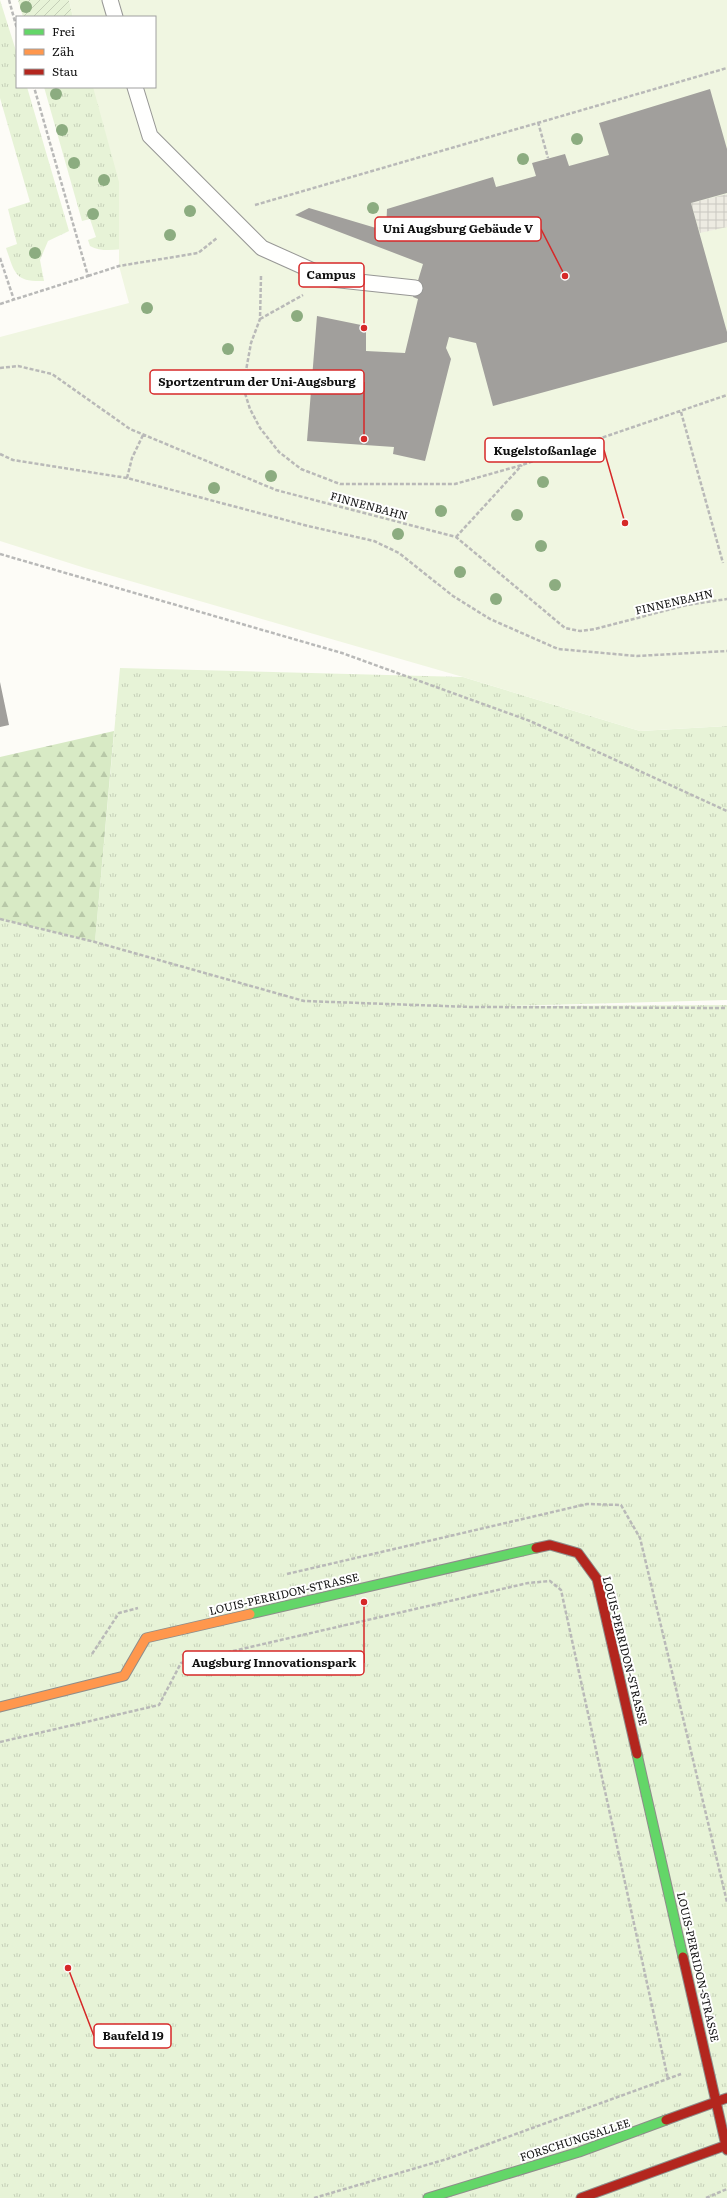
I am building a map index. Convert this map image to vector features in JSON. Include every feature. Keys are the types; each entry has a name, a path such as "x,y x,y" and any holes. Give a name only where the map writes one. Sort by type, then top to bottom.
{"street":[{"name":"LOUIS-PERRIDON-STRASSE","path":"0,1707 124,1676 146,1638 550,1545 578,1552 597,1579 727,2147"},
{"name":"FORSCHUNGSALLEE","path":"428,2198 579,2152 727,2098"},
{"path":"582,2198 727,2147"}],"lane":[{"path":"110,0 115,16"},
{"path":"135,88 150,136 238,222 262,248 331,279 416,288"}],"path":[{"path":"9,0 16,25"},
{"path":"0,304 119,266 198,253 238,222 257,203 727,68"},
{"path":"34,88 88,276"},
{"path":"538,122 548,158"},
{"path":"262,248 260,319 251,344 243,387 260,428 279,452 301,469 340,484 455,484 522,465 681,412 727,395"},
{"path":"0,258 14,300"},
{"path":"260,319 331,279"},
{"name":"FINNENBAHN","path":"0,368 18,366 52,374 130,429 276,490 456,537 565,628 580,631 596,629 687,605 727,599"},
{"path":"681,412 723,563"},
{"path":"127,478 132,458 143,435"},
{"path":"0,454 12,460 127,478 301,524 374,541 399,553 454,596 490,619 558,649 637,656 727,651"},
{"path":"456,537 522,465"},
{"path":"0,554 342,653 530,721 727,811"},
{"path":"0,919 95,942 304,1001 472,1007 727,1008"},
{"path":"280,1575 588,1504 621,1505 640,1538 727,1902"},
{"path":"0,1742 159,1705 180,1663 528,1583 550,1580 561,1590 668,2079"},
{"path":"89,1658 119,1613 142,1607"},
{"path":"314,2198 447,2159 668,2079 707,2062"},
{"path":"706,2198 727,2189"}],"green space":[{"path":"0,0 16,51 16,88 27,88 69,231 48,241 40,260 44,281 27,280 18,275 14,270 6,248 17,244 8,209 30,202 0,98"},
{"path":"18,0 69,0 73,16 23,16"},
{"path":"69,0 727,0 727,726 640,731 463,677 85,568 0,541 0,337 129,303 119,266 119,182 93,88 156,88 156,16 73,16"},
{"path":"44,88 95,88 156,242 114,250 97,249 90,246 88,240 96,237 90,219 82,221"},
{"path":"120,668 463,677 640,731 727,726 727,1000 506,1006 727,1005 727,2198 0,2198 0,919 95,942"},
{"path":"114,731 95,942 0,919 0,757"}],"shaded area":[{"path":"727,194 727,227 700,233 691,203"}],"building":[{"path":"710,89 727,149 727,193 691,203 727,332 727,342 493,406 476,343 449,337 446,348 451,359 425,461 393,454 394,447 307,441 317,316 366,326 366,351 405,353 418,299 413,297 423,264 295,215 309,208 386,231 387,209 493,177 496,187 536,176 532,163 565,154 569,166 609,155 599,123"},
{"path":"0,682 9,725 0,727"}],"traffic: fast":[{"path":"250,1614 536,1548"},
{"path":"637,1754 683,1957"},
{"path":"428,2198 579,2152 666,2120"}],"traffic: slow":[{"path":"0,1707 124,1676 146,1638 250,1614"}],"traffic: jam":[{"path":"536,1548 550,1545 578,1553 597,1579 637,1754"},
{"path":"683,1957 727,2150"},
{"path":"666,2120 727,2098"},
{"path":"581,2198 727,2145"}],"place":[{"name":"Uni Augsburg Gebäude V","path":"565,276"},
{"name":"Campus","path":"364,328"},
{"name":"Sportzentrum der Uni-Augsburg","path":"364,439"},
{"name":"Kugelstoßanlage","path":"625,523"},
{"name":"Augsburg Innovationspark","path":"364,1602"},
{"name":"Baufeld 19","path":"68,1968"}]}
